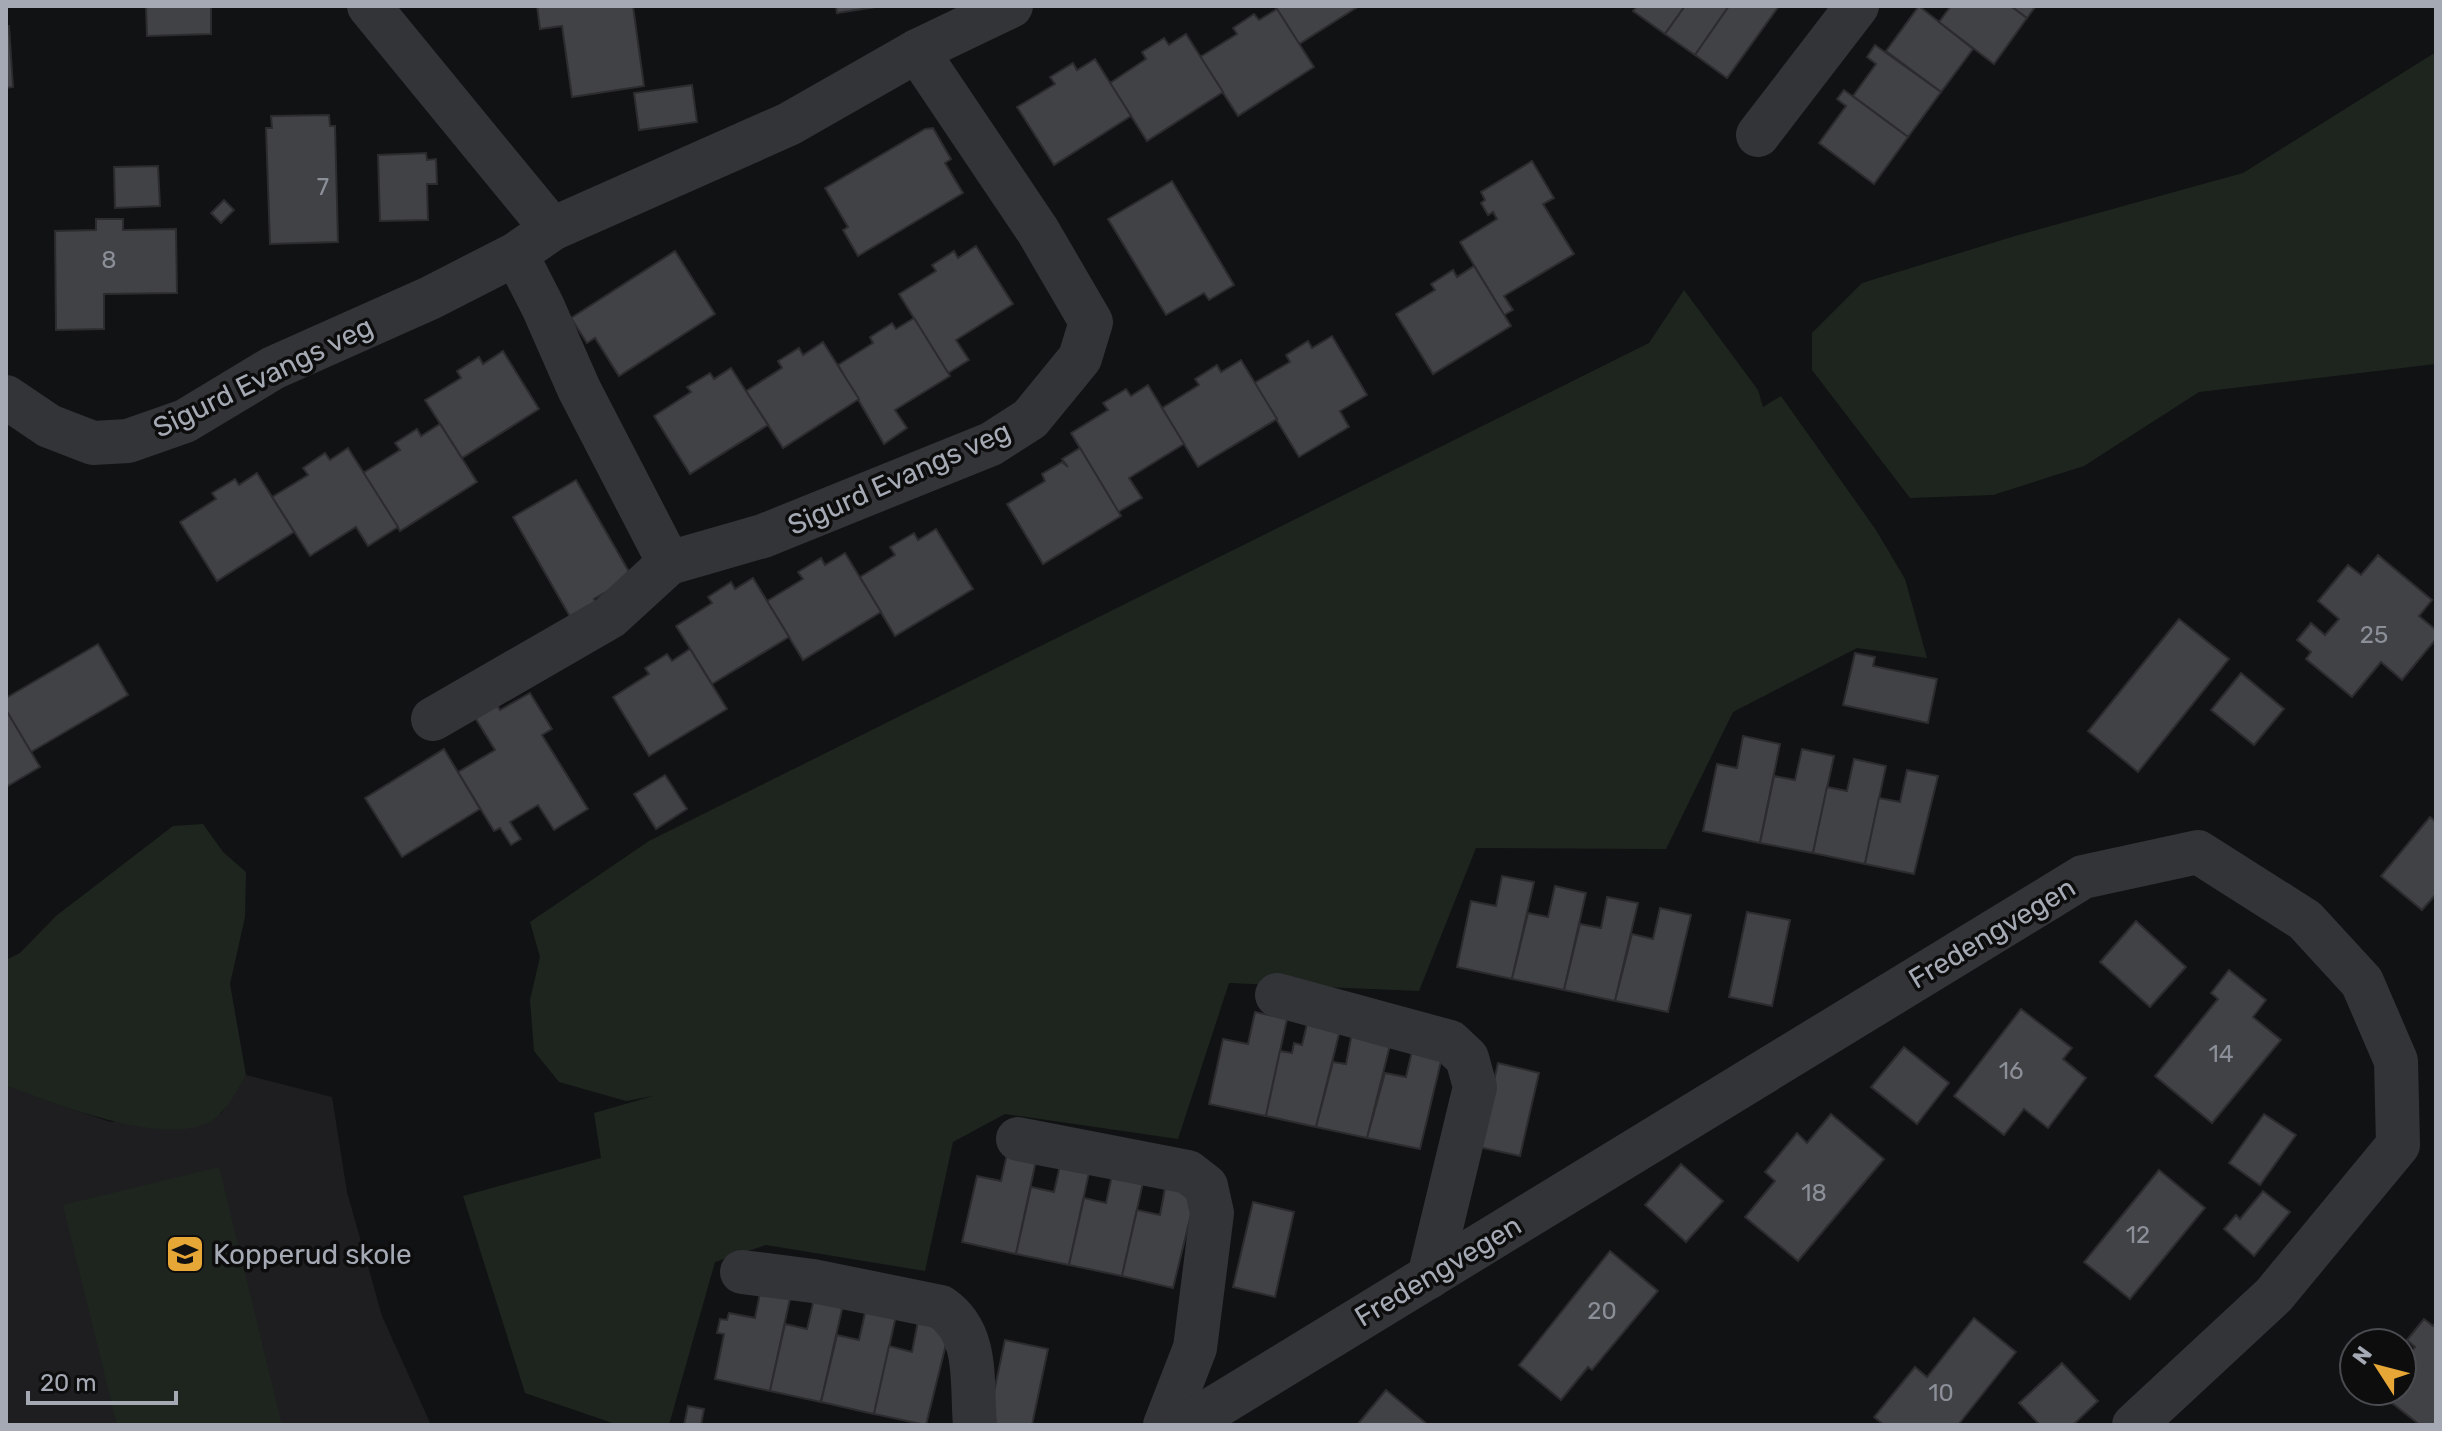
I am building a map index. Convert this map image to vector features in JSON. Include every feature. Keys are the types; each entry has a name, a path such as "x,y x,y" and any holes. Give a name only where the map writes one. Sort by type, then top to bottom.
{"street":[{"path":"369,6 552,229"},
{"name":"Sigurd Evangs veg","path":"6,397 49,426 93,443 128,441 185,421 273,368 430,298 516,254 552,229 789,124 917,51 1011,6"},
{"path":"1758,135 1857,6"},
{"name":"Sigurd Evangs veg","path":"433,719 610,617 669,563 778,531 991,444 1030,419 1080,358 1091,322 1038,231 917,51"},
{"path":"516,254 579,389 669,563"},
{"name":"Fredengvegen","path":"1186,1425 2083,877 2198,852 2305,920 2362,982 2396,1061 2417,1145 2274,1295 2134,1425"},
{"path":"1277,995 1450,1042 1467,1058 1475,1087 1429,1277"},
{"path":"1018,1139 1188,1172 1206,1186 1212,1213 1195,1348 1165,1425"},
{"path":"742,1272 813,1281 941,1307 958,1319 970,1341 975,1425"}],"shaded area":[{"path":"2436,52 2436,364 2199,392 2084,466 1993,495 1910,498 1812,370 1812,333 1862,283 2015,236 2243,173"},
{"path":"1684,290 1758,390 1763,407 1781,396 1876,530 1905,579 1927,658 1857,648 1733,712 1666,849 1476,848 1419,991 1229,983 1178,1139 1005,1114 953,1142 925,1271 766,1245 715,1262 669,1425 618,1425 525,1393 463,1196 601,1158 594,1113 653,1096 626,1101 559,1082 534,1051 530,1000 540,957 530,922 649,841 1649,343"},
{"path":"203,824 223,852 246,872 245,917 230,984 246,1075 228,1104 217,1117 203,1125 157,1129 104,1119 6,1086 6,960 20,953 56,916 173,826"},
{"name":"Kopperud skole","path":"246,1075 332,1097 347,1192 382,1316 431,1425 6,1425 6,1086 110,1122 221,1114"},
{"path":"219,1167 282,1425 117,1425 63,1205"}],"building":[{"path":"146,6 211,6 211,34 147,36"},
{"path":"537,6 633,6 644,86 572,97 562,26 540,29"},
{"path":"836,6 882,6 837,13"},
{"path":"1275,6 1359,6 1299,44"},
{"path":"1637,6 1685,6 1665,34 1633,11"},
{"path":"1685,6 1729,6 1695,55 1665,34"},
{"path":"1729,6 1779,6 1727,78 1695,55"},
{"path":"1919,6 1973,49 1941,92 1886,51"},
{"path":"1951,6 2011,6 2027,18 1994,64 1939,22"},
{"path":"2011,6 2036,6 2027,18"},
{"path":"1277,9 1314,67 1238,116 1200,57 1237,34 1233,28 1254,14 1259,20"},
{"path":"6,26 9,26 13,87 6,88"},
{"path":"1186,34 1223,92 1147,141 1110,83 1146,59 1142,52 1164,38 1169,45"},
{"path":"1875,45 1941,92 1908,137 1853,96 1876,64 1867,57"},
{"path":"1095,59 1131,116 1054,165 1017,107 1055,84 1050,77 1073,63 1077,70"},
{"path":"692,85 697,122 639,130 634,93"},
{"path":"1844,90 1908,137 1874,184 1819,143 1846,106 1837,99"},
{"path":"329,115 330,126 335,126 338,242 270,244 266,128 272,128 271,116"},
{"path":"933,128 951,159 945,163 963,193 858,256 843,230 848,227 825,188 925,129"},
{"path":"426,153 427,160 436,159 437,184 427,184 428,220 380,221 378,155"},
{"path":"1532,161 1554,198 1543,204 1574,254 1504,296 1513,310 1504,315 1460,242 1497,219 1493,212 1488,215 1481,203 1485,200 1481,192"},
{"path":"158,166 160,206 115,208 114,167"},
{"path":"1172,181 1234,285 1209,300 1204,293 1166,315 1108,219"},
{"path":"224,200 234,210 221,223 211,213"},
{"path":"96,219 123,219 123,230 176,229 177,293 104,294 104,329 56,330 55,231 96,230"},
{"path":"976,246 1013,304 956,340 969,360 948,373 899,294 936,271 932,265 954,251 958,258"},
{"path":"675,251 715,314 619,376 595,338 587,343 571,318"},
{"path":"1474,266 1511,326 1433,374 1396,314 1435,290 1431,284 1453,270 1457,277"},
{"path":"914,318 950,376 895,410 907,428 884,444 838,365 873,343 870,337 892,323 896,329"},
{"path":"1332,336 1367,395 1340,411 1349,427 1299,457 1254,383 1290,362 1286,355 1308,341 1312,348"},
{"path":"823,342 859,399 783,448 746,391 782,368 778,361 799,348 803,355"},
{"path":"503,351 539,409 462,458 425,400 461,378 457,371 479,357 483,364"},
{"path":"1241,360 1277,419 1198,467 1162,408 1199,385 1195,379 1217,365 1221,372"},
{"path":"731,368 768,425 690,474 654,416 691,392 687,387 710,373 714,379"},
{"path":"1148,385 1184,444 1129,478 1142,498 1118,512 1071,433 1108,410 1103,403 1126,389 1131,396"},
{"path":"440,424 477,482 400,531 363,473 400,450 395,443 417,429 421,436"},
{"path":"348,448 398,527 368,546 356,527 310,556 272,497 308,475 303,468 325,453 330,460"},
{"path":"1080,448 1121,516 1043,564 1007,504 1045,481 1042,474 1062,462 1068,467 1062,459"},
{"path":"257,473 294,532 217,581 180,522 216,499 212,493 235,479 239,485"},
{"path":"576,480 632,577 594,599 597,605 572,620 513,517"},
{"path":"936,529 973,589 895,636 860,577 895,555 890,547 914,533 918,540"},
{"path":"845,553 881,612 803,660 767,601 803,579 798,572 821,558 825,565"},
{"path":"2378,555 2432,600 2419,616 2436,630 2436,639 2402,680 2381,662 2352,697 2306,659 2311,652 2297,640 2311,623 2325,635 2339,619 2318,601 2348,565 2361,575"},
{"path":"753,578 789,637 712,684 676,626 712,603 708,597 731,582 735,589"},
{"path":"2179,619 2229,659 2138,772 2088,731"},
{"path":"98,644 128,695 31,752 6,710 6,698"},
{"path":"690,649 727,709 649,756 613,697 649,674 645,668 667,654 672,661"},
{"path":"1855,653 1875,657 1873,666 1937,679 1928,723 1843,705"},
{"path":"2241,673 2284,709 2254,745 2211,710"},
{"path":"530,693 552,729 542,735 588,809 554,830 538,805 510,822 521,839 511,845 500,828 494,831 458,772 495,750 474,716 496,703 500,710"},
{"path":"6,710 40,767 6,787"},
{"path":"1743,736 1780,744 1760,843 1703,831 1717,764 1737,768"},
{"path":"444,749 480,809 402,857 365,798"},
{"path":"1802,749 1834,756 1813,853 1760,843 1774,776 1795,780"},
{"path":"1854,759 1886,766 1865,864 1813,853 1827,787 1847,791"},
{"path":"1907,770 1938,776 1914,874 1865,864 1879,798 1900,802"},
{"path":"665,775 687,809 656,829 634,794"},
{"path":"2430,817 2436,822 2436,894 2422,910 2381,876"},
{"path":"1502,876 1534,882 1512,979 1457,967 1471,901 1496,906"},
{"path":"1555,886 1586,893 1564,990 1512,979 1528,913 1548,917"},
{"path":"1607,897 1638,903 1615,1001 1564,990 1580,924 1601,928"},
{"path":"1660,908 1691,915 1668,1012 1615,1001 1632,934 1653,939"},
{"path":"1747,912 1790,920 1772,1006 1729,997"},
{"path":"2136,921 2186,967 2150,1007 2100,962"},
{"path":"2229,970 2266,1000 2253,1017 2281,1040 2212,1123 2155,1076 2218,999 2211,993"},
{"path":"2021,1009 2072,1048 2063,1059 2086,1078 2048,1128 2024,1109 2004,1135 1954,1096"},
{"path":"1255,1012 1287,1019 1266,1116 1209,1104 1223,1039 1248,1044"},
{"path":"1307,1024 1340,1030 1316,1127 1266,1116 1280,1051 1292,1053 1294,1043 1302,1045"},
{"path":"1352,1033 1391,1041 1367,1138 1316,1127 1333,1062 1346,1064"},
{"path":"1413,1047 1443,1053 1420,1149 1367,1138 1385,1073 1406,1077"},
{"path":"1904,1047 1949,1083 1917,1124 1871,1087"},
{"path":"1498,1063 1539,1073 1520,1156 1479,1147"},
{"path":"1831,1114 1884,1159 1798,1261 1745,1217 1775,1181 1765,1172 1797,1133 1807,1143"},
{"path":"2264,1114 2296,1135 2260,1185 2229,1163"},
{"path":"1008,1150 1037,1156 1016,1254 962,1242 977,1176 1001,1181"},
{"path":"1061,1161 1090,1168 1069,1265 1016,1254 1031,1187 1054,1192"},
{"path":"1681,1164 1723,1201 1686,1242 1645,1205"},
{"path":"2159,1170 2205,1208 2130,1299 2084,1262"},
{"path":"1113,1171 1144,1178 1122,1276 1069,1265 1084,1198 1106,1203"},
{"path":"1166,1183 1197,1190 1173,1288 1122,1276 1137,1210 1160,1215"},
{"path":"2263,1191 2290,1212 2254,1256 2224,1229 2236,1215 2240,1219"},
{"path":"1253,1202 1294,1212 1275,1297 1233,1287"},
{"path":"1610,1251 1658,1291 1592,1370 1588,1367 1561,1400 1519,1365"},
{"path":"761,1288 791,1294 770,1391 715,1379 724,1334 717,1333 720,1319 727,1320 729,1313 755,1318"},
{"path":"814,1299 843,1305 821,1402 770,1391 785,1324 807,1329"},
{"path":"866,1309 896,1316 874,1414 821,1402 837,1335 859,1340"},
{"path":"1974,1318 2016,1352 1958,1425 1884,1425 1874,1417 1915,1367 1927,1377"},
{"path":"2424,1319 2433,1326 2436,1322 2435,1425 2420,1425 2397,1407 2418,1407 2418,1327"},
{"path":"918,1321 950,1328 926,1425 874,1414 889,1346 912,1352"},
{"path":"1005,1340 1048,1349 1032,1425 987,1425"},
{"path":"2062,1363 2098,1401 2073,1425 2040,1425 2019,1403"},
{"path":"1386,1390 1428,1425 1357,1425"},
{"path":"688,1406 704,1409 701,1425 684,1425"}],"place":[{"name":"Kopperud skole","path":"185,1254"}]}
